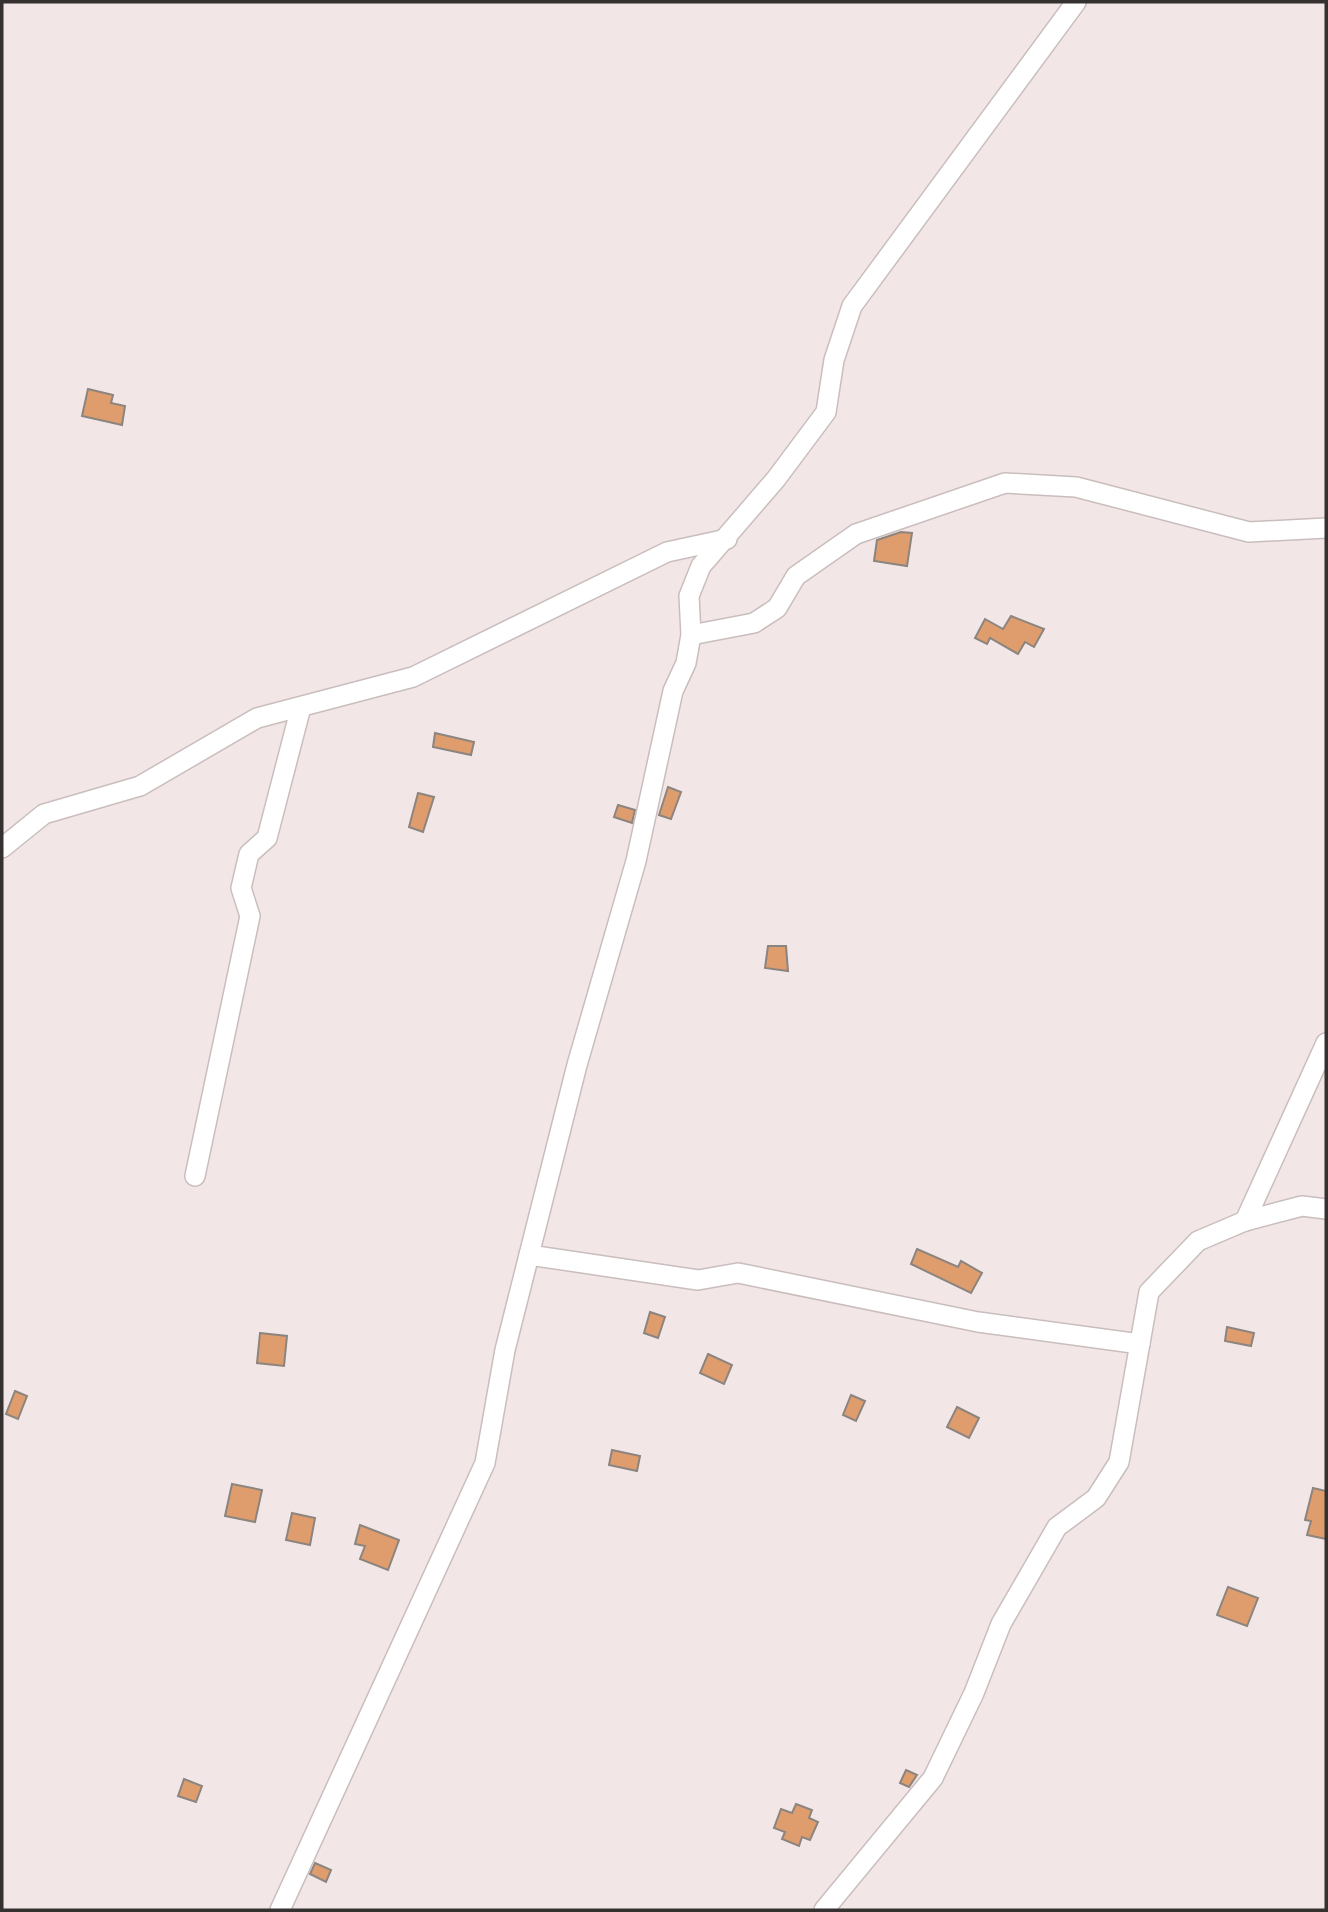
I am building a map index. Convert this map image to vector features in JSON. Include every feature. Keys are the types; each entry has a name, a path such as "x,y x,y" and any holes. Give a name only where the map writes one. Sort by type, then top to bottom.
{"street":[{"path":"280,1910 485,1463 505,1350 577,1065 636,861 673,691 686,663 691,635 689,596 701,566 727,539 827,412 834,360 852,306 1076,2"},
{"path":"691,635 754,623 777,608 796,576 856,534 1004,483 1076,487 1249,532 1326,528"},
{"path":"2,848 44,814 140,786 257,718 413,677 667,552 727,539"},
{"path":"195,1176 250,916 241,888 249,855 267,838 300,707"},
{"path":"1245,1222 1326,1043"},
{"path":"824,1910 933,1777 974,1693 1001,1624 1057,1527 1096,1498 1119,1462 1149,1292 1198,1241 1245,1222 1302,1206 1326,1209"},
{"path":"529,1255 698,1280 738,1273 978,1322 1140,1344"}],"building":[{"path":"88,389 113,395 111,403 125,406 122,425 82,416"},
{"path":"901,532 912,533 907,566 874,561 877,540"},
{"path":"1011,616 1044,629 1034,647 1025,642 1018,654 990,638 987,644 975,638 985,619 1003,629"},
{"path":"435,733 474,742 471,755 433,747"},
{"path":"668,787 681,792 671,819 659,815"},
{"path":"418,793 434,797 423,832 409,827"},
{"path":"618,805 635,810 632,823 614,817"},
{"path":"768,946 786,946 788,971 765,968"},
{"path":"917,1249 958,1267 961,1261 982,1273 971,1293 911,1264"},
{"path":"650,1312 665,1317 658,1338 644,1333"},
{"path":"1227,1327 1254,1333 1251,1346 1225,1341"},
{"path":"260,1333 287,1336 284,1366 257,1363"},
{"path":"708,1354 732,1365 724,1384 700,1373"},
{"path":"15,1391 27,1396 18,1419 6,1414"},
{"path":"851,1395 865,1401 856,1421 843,1415"},
{"path":"957,1407 979,1418 969,1438 947,1427"},
{"path":"612,1450 640,1456 637,1471 609,1465"},
{"path":"232,1484 262,1490 255,1522 225,1516"},
{"path":"1313,1488 1326,1491 1326,1539 1307,1535 1311,1521 1305,1520"},
{"path":"292,1513 315,1518 310,1545 286,1540"},
{"path":"360,1525 399,1540 388,1570 360,1559 365,1546 355,1544"},
{"path":"1228,1587 1258,1598 1247,1626 1217,1615"},
{"path":"906,1770 917,1775 909,1787 900,1783"},
{"path":"184,1779 202,1786 196,1802 178,1796"},
{"path":"796,1804 812,1810 809,1818 818,1822 810,1840 802,1837 799,1846 782,1839 785,1832 774,1828 781,1809 792,1813"},
{"path":"315,1863 331,1870 326,1882 310,1874"}]}
